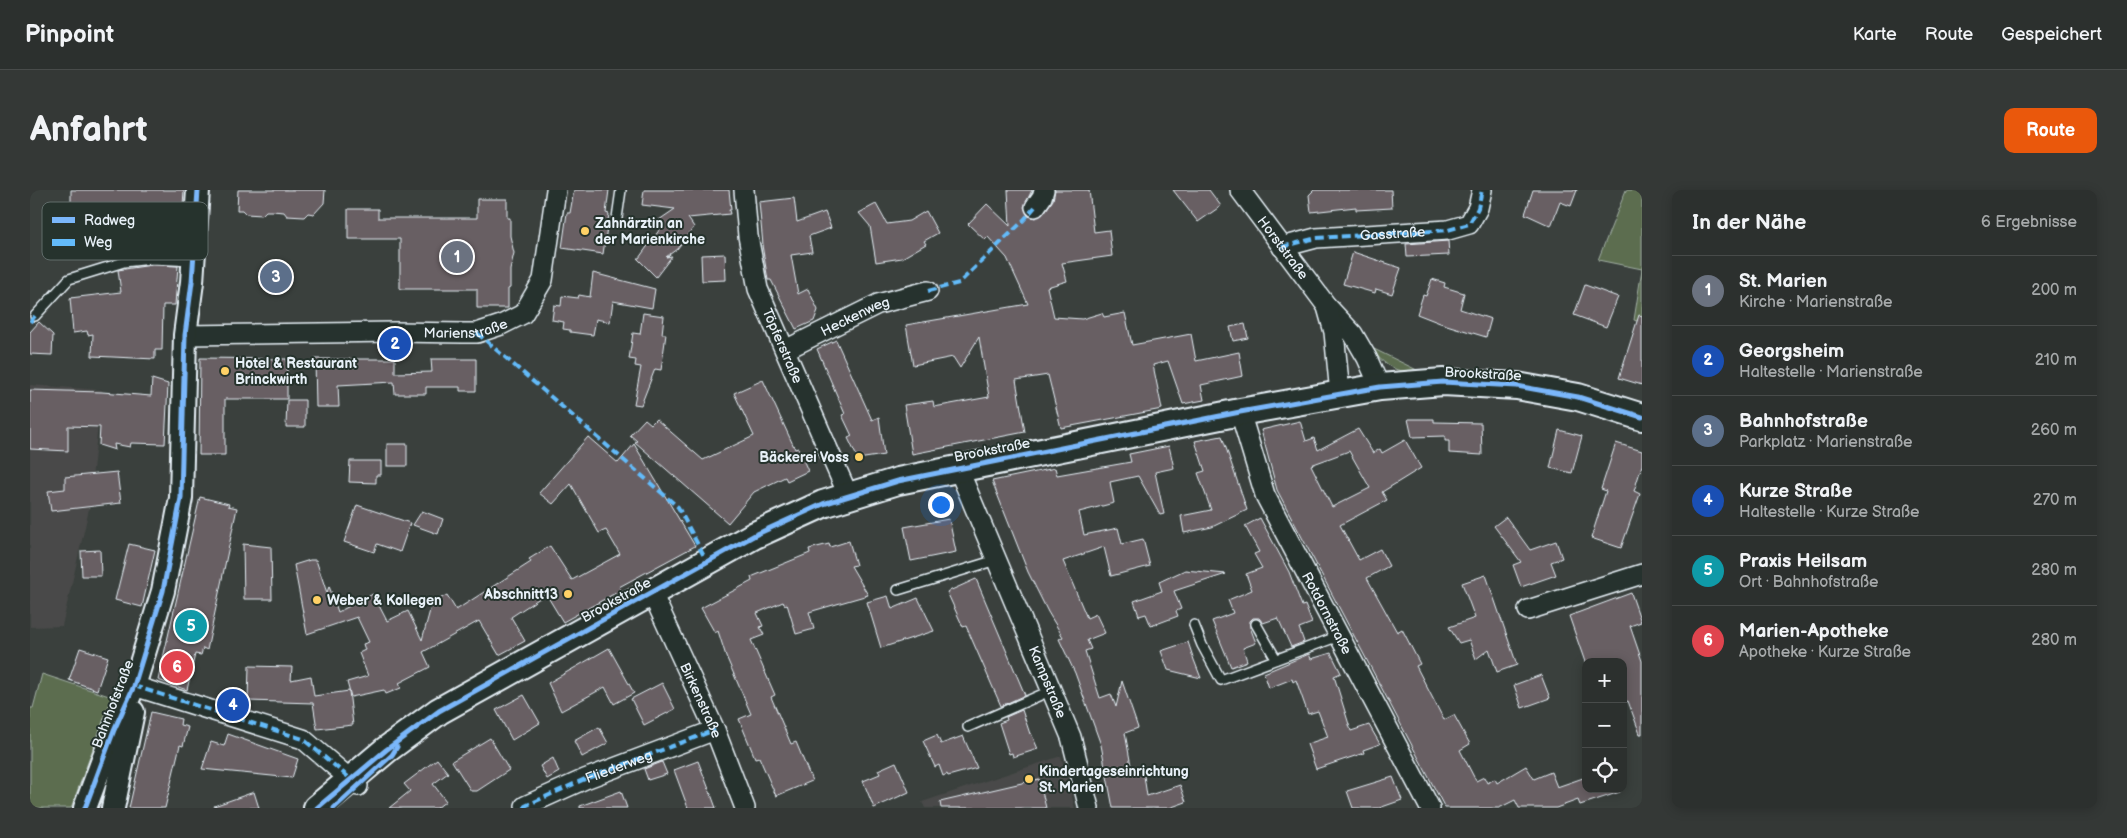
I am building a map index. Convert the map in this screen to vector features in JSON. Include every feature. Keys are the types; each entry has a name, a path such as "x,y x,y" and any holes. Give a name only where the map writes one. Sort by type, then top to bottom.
{"main road":[{"name":"Brookstraße","path":"334,808 354,783 386,750 440,711 756,535 798,515 848,495 898,481 958,468 1240,412 1380,388 1443,382 1518,386 1578,397 1642,417"},
{"name":"Brookstraße","path":"317,808 354,783"}],"street":[{"name":"Marienstraße","path":"185,335 387,332 477,333 501,325 523,314 543,280 556,190"},
{"name":"Töpferstraße","path":"744,190 748,236 758,289 848,495"},
{"path":"1035,207 1042,197 1044,190"},
{"name":"Horststraße","path":"1240,190 1326,306 1353,334 1367,358 1380,388"},
{"name":"Gasstraße","path":"1282,247 1316,238 1455,228 1469,224 1478,208 1482,190"},
{"name":"Bahnhofstraße","path":"85,808 114,730 134,686 163,591 181,498 185,335 193,261"},
{"name":"Heckenweg","path":"785,350 878,304 928,291"},
{"name":"Horststraße","path":"1326,306 1334,332 1340,394"},
{"name":"Rotdornstraße","path":"1240,412 1265,495 1430,808"},
{"name":"Kampstraße","path":"958,468 1071,737 1089,808"},
{"path":"1528,610 1642,574"},
{"name":"Birkenstraße","path":"652,593 715,730 745,808"},
{"name":"Bahnhofstraße","path":"113,808 134,706 134,686"},
{"path":"134,686 303,739 354,783"},
{"name":"Fliederweg","path":"526,808 525,806 585,779 715,730"}],"lane":[{"path":"617,218 621,190"},
{"path":"35,316 69,279 124,262 152,260 193,261"},
{"path":"898,590 996,560"},
{"path":"1256,624 1276,659"},
{"path":"1194,625 1202,645 1221,680 1339,636"},
{"path":"968,727 1052,690"}],"shaded area":[{"path":"30,385 102,390 88,514 62,626 30,627"},
{"name":"Kindertageseinrichtung St. Marien","path":"1061,756 1075,808 925,808 922,802"}],"green space":[{"path":"1626,190 1642,190 1642,269 1598,260"},
{"path":"1642,269 1642,323 1634,320"},
{"path":"1374,349 1423,373 1394,369 1383,362 1372,350"},
{"path":"42,674 112,697 71,808 30,808 30,708 33,708"}],"building":[{"path":"71,190 184,190 183,202 71,202"},
{"path":"238,190 325,190 324,203 314,214 308,213 304,217 287,216 284,212 272,211 266,211 262,215 246,214 242,210 237,210"},
{"name":"Zahnärztin an der Marienkirche","path":"574,190 609,190 606,213 609,214 603,254 562,248 567,213 570,213"},
{"path":"644,190 729,190 730,214 688,218 694,227 677,249 666,257 672,256 656,277 637,258 639,258 660,229 656,222 675,209 642,205"},
{"path":"1008,190 1032,190 1024,207 1028,216 1035,218 1044,213 1053,200 1055,190 1089,190 1094,232 1109,230 1112,256 1062,263 1067,281 1047,287 1054,317 1082,319 1102,313 1104,317 1125,313 1132,345 1191,334 1196,361 1239,352 1243,376 1201,385 1204,400 1183,404 1168,361 1153,365 1162,409 1061,428 1048,375 1016,380 1025,432 912,454 904,405 933,401 934,407 989,397 979,337 960,368 953,357 913,365 906,325 1028,304 1007,258 988,237 985,240 968,224 987,204 1010,226"},
{"path":"1173,190 1209,190 1221,206 1198,222"},
{"path":"1314,190 1391,190 1392,208 1356,210 1356,207 1311,212 1309,195"},
{"path":"1533,190 1577,190 1571,206 1560,202 1551,226 1525,214"},
{"path":"794,198 797,222 825,212 831,228 809,236 812,252 791,255 798,294 808,289 818,310 814,321 796,329 771,280 768,280 762,245 759,202"},
{"path":"477,199 507,199 507,218 510,218 510,236 514,253 510,270 508,308 477,308 477,289 400,289 400,239 348,239 348,209 378,209 378,218 477,218"},
{"path":"876,204 887,224 909,221 926,211 938,233 924,241 926,244 902,258 876,262 870,226 859,213"},
{"path":"1448,241 1449,255 1407,257 1406,244"},
{"path":"1353,252 1401,268 1392,294 1376,289 1375,293 1343,284"},
{"path":"725,254 726,280 702,281 701,255"},
{"path":"152,265 178,266 175,305 163,305 162,350 155,350 155,359 92,356 93,334 88,335 87,331 73,333 70,298 121,292 118,270"},
{"path":"593,273 655,289 652,308 613,301 610,322 596,319 593,335 570,332 570,330 563,329 564,322 552,320 554,305 561,306 562,296 578,298 579,295 590,297"},
{"path":"1432,279 1445,283 1444,287 1464,293 1460,309 1491,319 1486,337 1417,314 1423,295 1426,296"},
{"path":"1585,285 1618,297 1606,327 1574,315"},
{"path":"643,313 664,316 662,334 666,334 661,370 655,369 641,405 634,404 641,367 635,366 636,360 629,359 633,333 640,334"},
{"path":"1639,315 1642,316 1642,385 1619,378"},
{"path":"39,322 53,335 52,355 30,354 30,332"},
{"path":"1245,324 1248,338 1233,341 1230,327"},
{"path":"836,340 872,420 879,417 884,455 858,459 848,438 852,436 842,415 845,414 817,349"},
{"path":"200,358 287,359 287,399 225,399 225,455 199,455"},
{"path":"315,359 395,359 395,373 432,372 431,359 476,359 476,391 460,391 460,387 426,387 426,394 395,394 394,382 338,385 339,407 316,407"},
{"path":"152,379 168,384 165,444 131,443 130,447 114,444 115,450 99,445 100,427 68,426 68,451 30,449 30,390 102,392 151,396"},
{"path":"763,380 795,449 798,448 808,471 787,481 785,477 754,492 728,523 635,442 637,441 630,435 645,419 651,424 656,419 703,460 754,436 734,393"},
{"path":"287,400 305,400 305,427 286,427"},
{"path":"1408,419 1434,419 1434,422 1481,423 1482,455 1449,453 1449,441 1445,441 1445,436 1412,437"},
{"path":"1300,421 1306,441 1314,438 1318,450 1358,429 1373,453 1380,449 1382,453 1405,440 1421,468 1382,492 1387,500 1340,525 1359,560 1380,549 1389,566 1367,578 1397,632 1402,629 1420,664 1416,666 1444,720 1454,715 1470,744 1460,750 1476,781 1484,777 1487,783 1495,779 1497,783 1526,766 1534,779 1551,772 1557,787 1582,778 1582,793 1617,793 1580,805 1578,800 1556,808 1519,808 1515,800 1499,808 1445,808 1277,490 1261,430","holes":["1349,451 1370,488 1332,507 1311,465"]},
{"path":"1559,430 1582,436 1572,473 1550,468"},
{"path":"1222,436 1247,510 1212,527 1184,533 1181,516 1211,510 1198,473 1205,471 1195,441"},
{"path":"588,437 618,463 634,444 695,546 619,587 621,590 563,622 546,594 511,617 525,641 499,655 479,621 423,652 430,667 399,683 401,688 386,694 384,690 351,697 347,682 368,676 359,653 365,650 363,644 369,642 357,617 307,634 294,565 316,560 327,593 329,586 338,612 373,594 387,621 408,611 422,640 432,603 447,595 456,610 531,562 529,559 550,546 572,580 620,554 606,530 599,533 571,484 553,504 539,493"},
{"path":"1616,443 1642,451 1642,465 1634,491 1640,494 1621,548 1591,538 1606,491 1601,489"},
{"path":"387,444 407,444 407,466 387,466"},
{"path":"1169,446 1174,468 1155,472 1164,514 1160,515 1138,476 1110,482 1114,503 1079,512 1084,535 1118,528 1122,544 1143,539 1150,566 1111,576 1104,547 1063,561 1087,618 1096,614 1105,633 1087,640 1091,649 1085,651 1100,698 1111,694 1116,707 1122,681 1138,728 1125,733 1132,771 1143,769 1147,796 1180,785 1186,802 1169,808 1113,808 1101,745 1075,673 1059,639 1063,637 1028,572 992,481 1055,468 1057,475 1131,462 1129,454"},
{"path":"350,461 381,461 381,475 376,475 376,483 349,482"},
{"path":"117,472 121,503 51,511 48,491 65,489 65,477"},
{"path":"200,497 229,504 228,506 237,508 207,650 203,648 201,655 195,654 187,690 158,680"},
{"path":"357,505 410,523 400,552 377,544 374,552 344,542"},
{"path":"422,511 443,519 438,534 413,525"},
{"path":"1506,517 1530,550 1556,541 1562,558 1551,562 1556,575 1521,587 1513,565 1521,562 1494,526"},
{"path":"1260,518 1289,572 1302,606 1305,605 1312,623 1299,628 1304,642 1291,647 1278,618 1263,623 1259,618 1253,618 1250,621 1250,627 1256,643 1243,648 1247,661 1231,667 1212,621 1233,613 1228,600 1252,590 1246,574 1262,568 1254,554 1259,552 1245,526"},
{"path":"949,519 956,552 911,561 904,527"},
{"path":"849,541 856,565 851,566 868,595 809,612 814,629 796,634 787,604 785,605 783,602 757,613 763,626 760,627 764,635 751,640 775,695 771,697 791,744 796,742 812,781 776,796 759,757 755,758 739,719 751,714 726,656 718,631 715,633 701,608 752,581 751,577 810,553 809,549 829,544 830,547"},
{"path":"129,544 155,550 142,607 115,600"},
{"path":"243,544 271,547 272,599 244,599"},
{"path":"100,550 101,576 82,576 81,551"},
{"path":"1185,570 1226,574 1174,591 1181,609 1176,611 1178,616 1151,626 1146,614 1139,616 1134,601 1162,591 1159,582"},
{"path":"1486,575 1517,665 1497,672 1489,649 1476,659 1469,640 1459,643 1449,627 1475,618 1462,583"},
{"path":"976,579 1025,695 1001,706 966,626 963,627 947,592"},
{"path":"1631,593 1641,622 1630,626 1642,661 1642,734 1640,734 1627,701 1627,658 1584,658 1569,616"},
{"path":"888,596 892,609 918,598 934,631 881,648 867,602"},
{"path":"1188,642 1201,678 1168,670 1161,651"},
{"path":"80,648 108,657 97,690 69,680"},
{"path":"609,648 634,693 614,704 605,687 561,711 548,683"},
{"path":"1331,653 1341,673 1334,676 1351,731 1369,725 1380,744 1363,750 1364,753 1316,769 1307,744 1328,737 1318,711 1308,714 1296,680 1293,682 1292,679 1269,688 1264,673 1309,654 1311,659"},
{"path":"249,666 292,667 291,680 311,676 314,696 349,691 353,725 317,729 313,703 248,701"},
{"path":"1541,675 1550,698 1522,708 1514,685"},
{"path":"662,683 675,709 644,725 631,699"},
{"path":"524,695 540,723 512,740 496,710"},
{"path":"1022,710 1030,734 1038,749 1013,757 1012,753 1009,754 999,723 1007,720 1006,717"},
{"path":"151,712 181,719 180,725 188,727 183,746 180,745 165,808 129,808"},
{"path":"599,727 608,743 582,757 574,741"},
{"path":"228,734 298,759 292,778 202,769 211,742 224,746"},
{"path":"937,735 941,744 963,736 977,768 943,776 939,765 935,767 923,741"},
{"path":"490,738 509,770 477,791 471,791 452,761"},
{"path":"553,758 559,772 547,779 540,766"},
{"path":"437,759 448,773 433,784 446,801 437,808 389,808 410,791 404,784"},
{"path":"698,761 716,808 688,808 674,770"},
{"path":"662,762 667,774 648,780 644,769"},
{"path":"896,762 909,792 874,808 863,781 880,774 878,770"},
{"path":"1393,777 1402,800 1379,808 1353,808 1347,791"},
{"path":"1039,779 1046,808 941,808 940,802"},
{"path":"621,791 627,808 580,808 580,806"},
{"path":"254,792 259,808 215,808 214,806"}],"marked path":[{"path":"1282,247 1316,238 1448,230 1469,224 1478,208 1482,190"},
{"path":"928,291 959,283 1035,207"},
{"path":"30,322 35,316"},
{"path":"477,333 678,507 707,562"},
{"path":"134,686 303,739 353,781"},
{"path":"526,808 525,806 585,779 715,730"}],"cycle path":[{"path":"197,202 198,190"},
{"path":"85,808 114,730 134,686 163,591 181,498 185,335 193,260"},
{"path":"317,808 386,750 439,711 755,535 823,504 898,481 1240,412 1380,387 1443,382 1517,386 1578,397 1642,417"},
{"path":"334,808 392,755 397,747"}],"place":[{"name":"Zahnärztin an der Marienkirche","path":"585,231"},
{"name":"St. Marien","path":"457,257"},
{"name":"Bahnhofstraße","path":"276,277"},
{"name":"Georgsheim","path":"395,344"},
{"name":"Hotel & Restaurant Brinckwirth","path":"225,371"},
{"name":"Bäckerei Voss","path":"859,457"},
{"name":"Abschnitt13","path":"568,594"},
{"name":"Weber & Kollegen","path":"317,600"},
{"name":"Praxis Heilsam","path":"191,626"},
{"name":"Marien-Apotheke","path":"177,667"},
{"name":"Kurze Straße","path":"233,705"},
{"name":"Kindertageseinrichtung St. Marien","path":"1029,779"}]}
